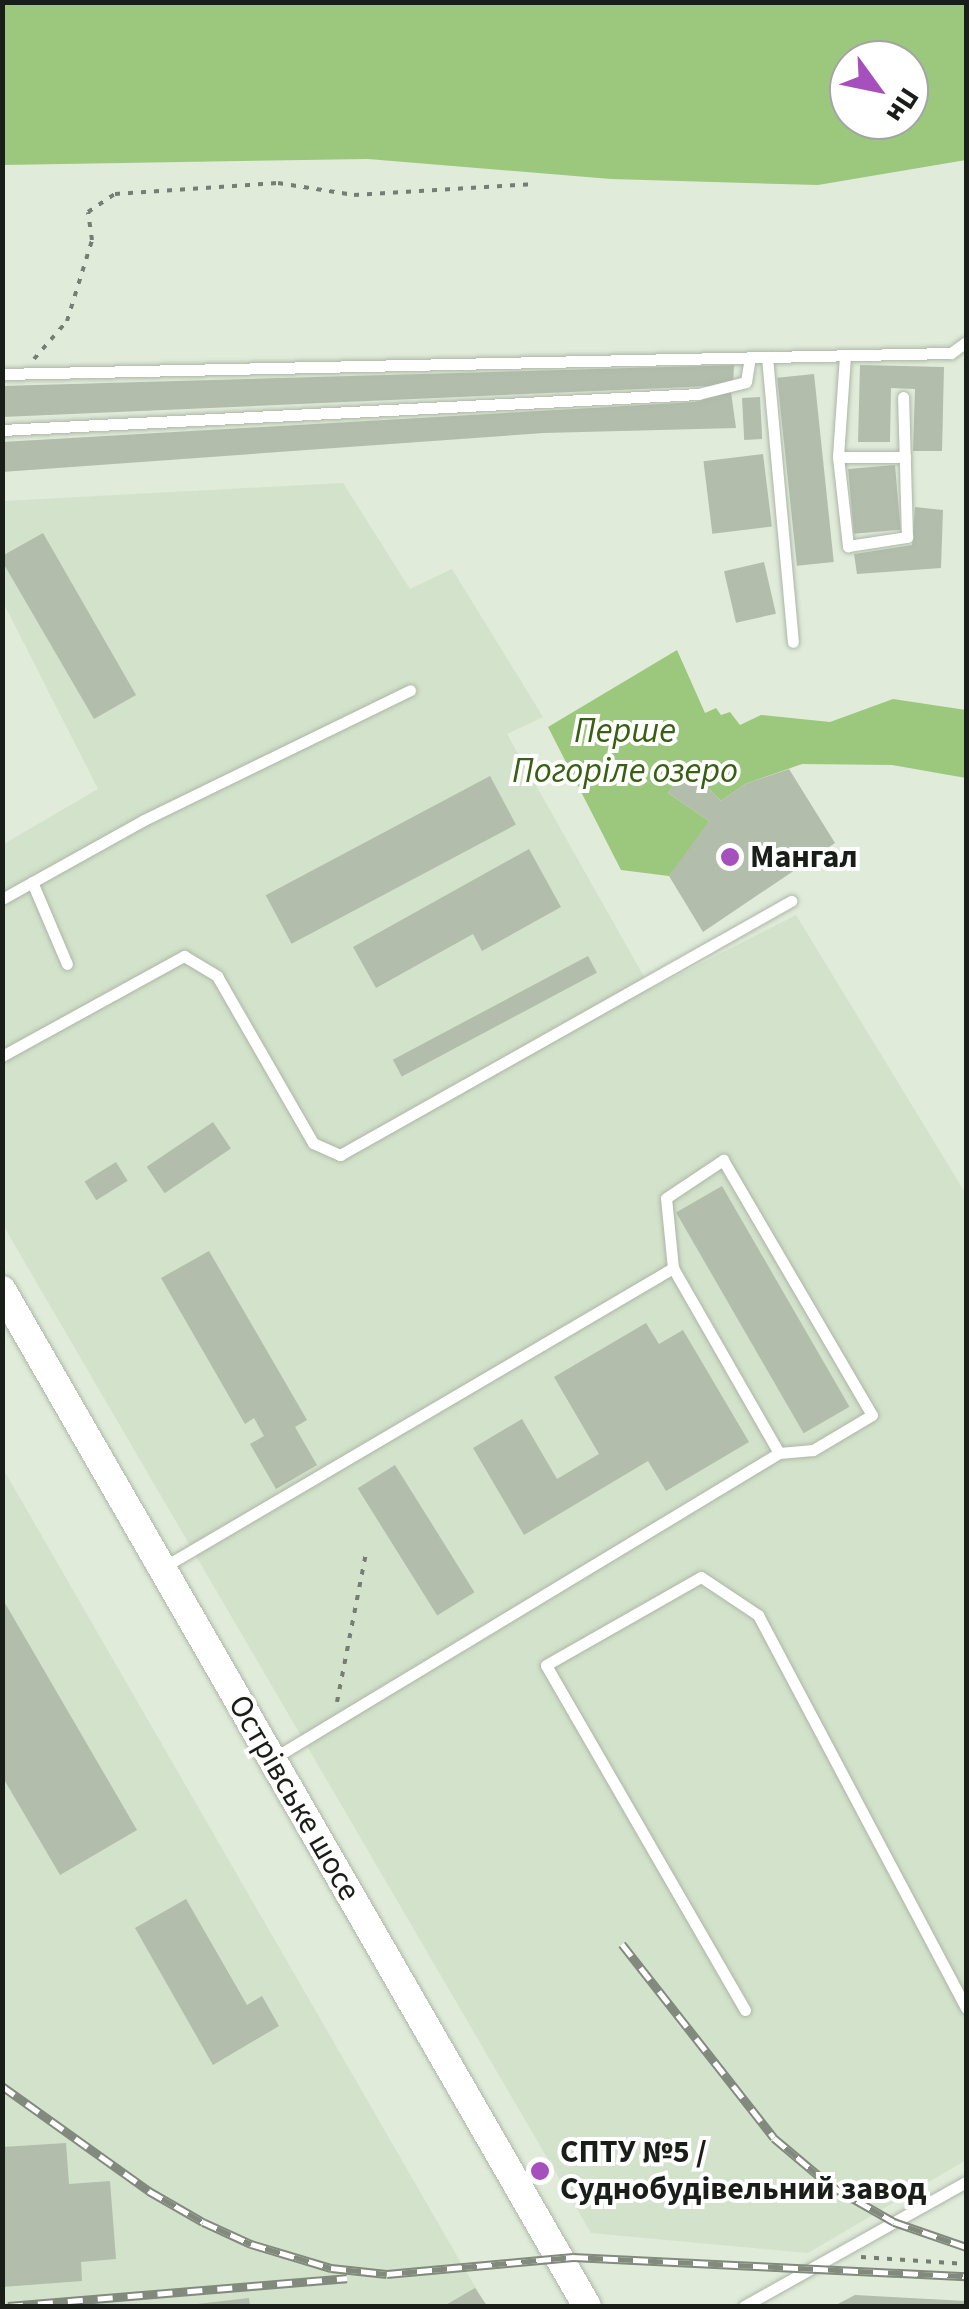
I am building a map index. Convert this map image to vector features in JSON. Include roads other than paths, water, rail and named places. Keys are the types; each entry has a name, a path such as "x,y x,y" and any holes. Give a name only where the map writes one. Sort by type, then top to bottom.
{"street":[{"name":"Острівське шосе","path":"2,1290 586,2306"}],"lane":[{"path":"2,374 951,354 966,342"},
{"path":"845,356 838,457 848,546 907,537 904,398"},
{"path":"2,430 698,394 746,382 750,358"},
{"path":"766,358 793,642"},
{"path":"838,457 905,456"},
{"path":"2,899 144,820 410,690"},
{"path":"32,882 67,964"},
{"path":"2,1056 184,956 216,976 313,1143 340,1155 792,901"},
{"path":"272,1759 779,1453 813,1450 872,1415 723,1160 666,1198 674,1268 779,1453"},
{"path":"162,1568 674,1268"},
{"path":"745,2010 546,1665 701,1577 758,1614 966,2008"},
{"path":"744,2306 966,2182"}],"water":[{"path":"2,3 966,3 966,160 818,185 611,179 368,159 3,165"},
{"name":"Перше Погоріле озеро","path":"677,650 705,713 716,708 721,715 730,712 740,725 761,715 830,722 893,699 966,710 966,778 892,765 802,764 745,784 721,801 687,766 668,793 709,821 700,837 669,876 621,870 548,727"}],"railway":[{"path":"622,1944 774,2138 831,2186 894,2222 966,2247"},
{"path":"2,2086 149,2191 203,2222 251,2244 331,2268 387,2274 573,2257 966,2276"},
{"path":"8,2306 347,2278"}],"place":[{"name":"Мангал","path":"730,857"},
{"name":"СПТУ №5 / Суднобудівельний завод","path":"540,2171"}]}
